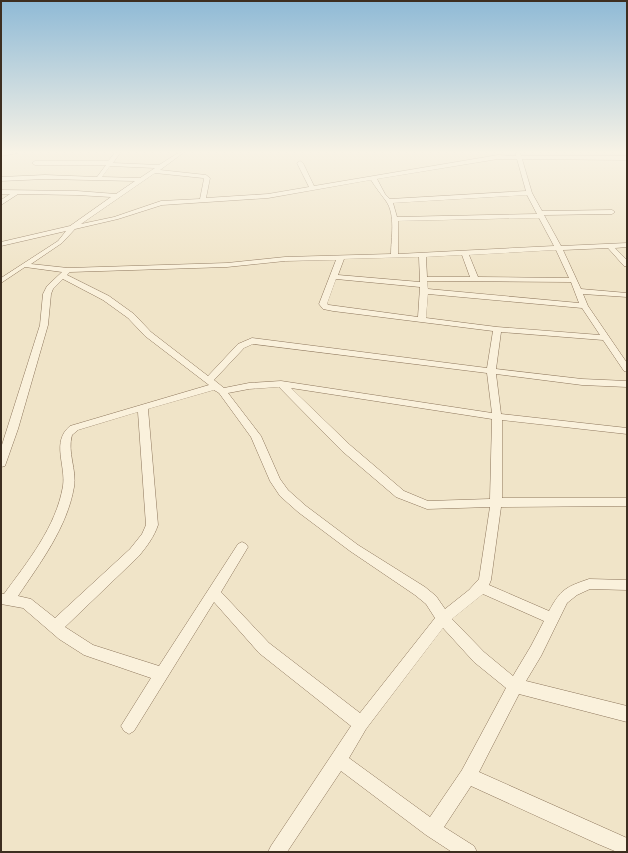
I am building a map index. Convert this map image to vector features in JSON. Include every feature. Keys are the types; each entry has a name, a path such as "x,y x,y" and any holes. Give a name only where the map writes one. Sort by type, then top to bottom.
{"street":[{"path":"1,203 16,193"},
{"path":"65,193 119,196"},
{"path":"1,281 60,242 71,229 124,193"},
{"path":"203,200 205,193"},
{"path":"1,244 116,218 157,204 251,198 283,193"},
{"path":"382,193 389,201 395,219 394,256"},
{"path":"389,201 529,193 566,262 584,306 626,366"},
{"path":"395,219 612,212"},
{"path":"24,265 66,273 227,265 285,259 422,255 627,245"},
{"path":"610,246 627,264"},
{"path":"465,253 475,280"},
{"path":"422,255 424,285 422,321"},
{"path":"341,257 323,304 326,307 422,321 605,338"},
{"path":"66,273 106,298 131,316 148,334 216,386 256,436 275,481 284,493 302,509 354,548 420,591 430,600 443,618 479,657 515,686 572,699 627,714"},
{"path":"1,463 14,429 22,395 44,325 47,294 50,288 66,273"},
{"path":"333,277 424,285 584,306"},
{"path":"424,285 475,280 573,280"},
{"path":"577,291 627,295"},
{"path":"277,852 339,760 361,724 443,618 481,586 485,580 496,503 497,416 491,371 497,329"},
{"path":"216,386 241,346 252,341 582,382 627,384"},
{"path":"615,350 627,353"},
{"path":"281,384 346,448 400,494 427,505 627,502"},
{"path":"161,674 89,650 64,635 26,603 4,599 46,546 60,518 68,482 66,445 68,434 74,428 216,386 281,384 426,407 553,424 627,431"},
{"path":"55,627 100,586 150,534 152,526 143,408"},
{"path":"129,726 242,547"},
{"path":"432,829 468,776 515,686 536,651 562,599 572,591 589,584 627,585"},
{"path":"481,586 552,618"},
{"path":"213,592 264,648 361,724"},
{"path":"339,760 432,829 468,852"},
{"path":"468,776 596,835 627,847"}]}
